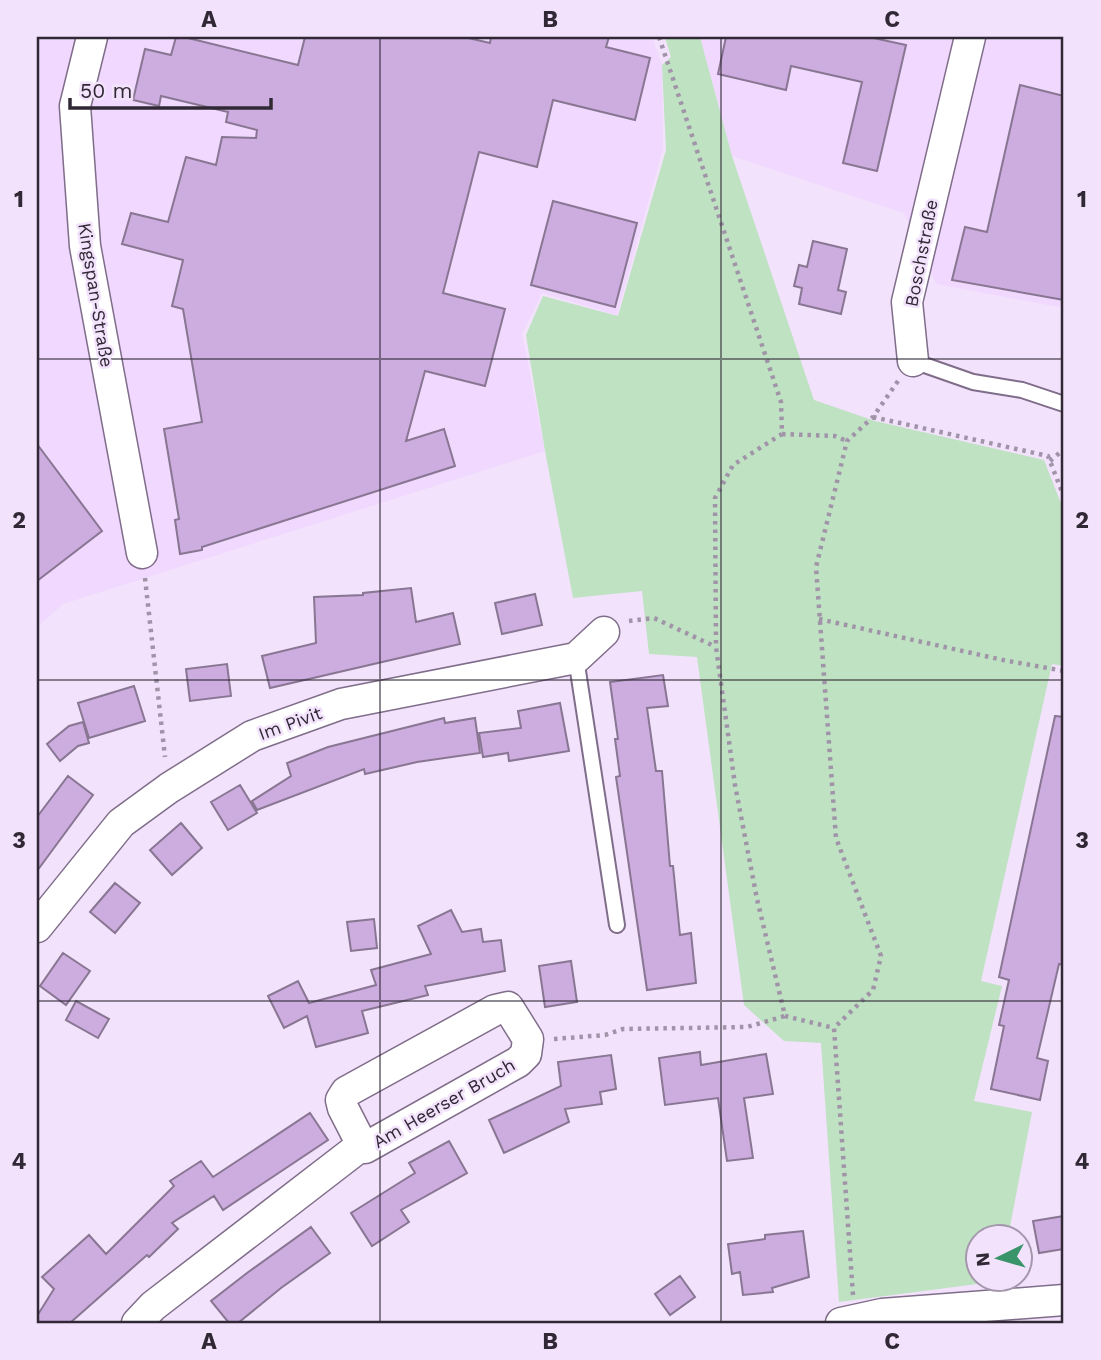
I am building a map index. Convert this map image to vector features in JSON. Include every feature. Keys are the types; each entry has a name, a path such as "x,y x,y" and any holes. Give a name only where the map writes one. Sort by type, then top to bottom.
{"street":[{"name":"Kingspan-Straße","path":"92,37 75,106 85,246 142,553"},
{"name":"Boschstraße","path":"913,361 907,302 970,37"},
{"path":"576,658 604,632"},
{"name":"Im Pivit","path":"37,927 121,823 169,788 252,736 341,704 576,658"},
{"name":"Am Heerser Bruch","path":"508,1007 528,1039 526,1054 517,1062 365,1148 362,1145 343,1108 341,1100 346,1092 495,1010 508,1007"},
{"name":"Am Heerser Bruch","path":"137,1323 153,1306 362,1145"},
{"path":"865,1320 1064,1300"}],"lane":[{"path":"913,361 973,382 1022,390 1064,404"},
{"path":"576,658 617,925"}],"path":[{"path":"659,37 781,402 782,434"},
{"path":"834,1028 873,990 881,956 836,838 816,566 847,440 873,417 913,361"},
{"path":"873,417 1048,456 1064,497"},
{"path":"785,1016 757,899 735,785 716,646 715,498 733,465 782,434 835,436 847,440"},
{"path":"1050,461 1064,449"},
{"path":"142,553 169,788"},
{"path":"654,618 716,646"},
{"path":"819,619 1064,671"},
{"path":"550,1039 605,1035 623,1029 747,1027 785,1016 834,1028"},
{"path":"834,1028 865,1320"}],"shaded area":[{"path":"37,37 652,37 662,65 663,148 617,315 542,293 522,334 545,451 63,604 37,627"},
{"path":"700,37 1064,37 1064,308 936,284 904,213 732,156"}],"green space":[{"path":"665,37 700,37 732,156 814,400 875,421 1044,460 1064,511 1064,666 1052,664 981,981 1002,986 974,1101 1032,1112 1010,1224 964,1224 964,1286 839,1302 821,1043 784,1041 744,1005 697,657 649,654 642,591 573,598 526,335 543,296 618,316 666,150 662,65 671,57"}],"building":[{"path":"176,37 298,65 305,37 464,37 490,43 491,37 609,37 606,47 650,58 635,120 553,100 537,167 479,152 443,293 505,309 485,386 425,371 406,441 444,429 455,466 202,547 202,550 180,554 175,520 179,519 164,429 202,422 183,309 172,306 183,260 122,244 131,213 168,222 186,157 216,165 222,137 256,138 257,130 226,122 228,112 161,96 159,106 133,100 145,49 171,55"},
{"path":"726,37 869,37 906,45 877,171 843,163 862,82 791,66 786,90 718,74"},
{"path":"1020,85 1064,96 1064,300 952,280 965,227 987,232"},
{"path":"553,201 637,223 615,307 531,285"},
{"path":"813,241 847,249 838,290 846,292 841,314 799,304 802,288 794,286 799,265 807,267"},
{"path":"37,444 102,531 37,581"},
{"path":"411,588 416,622 453,613 460,644 270,688 262,656 316,643 314,597 363,595"},
{"path":"535,594 542,625 502,634 495,603"},
{"path":"227,664 231,696 190,701 186,669"},
{"path":"663,675 668,706 647,708 656,771 662,771 670,866 673,866 680,935 691,933 696,983 647,990 616,777 620,776 615,739 618,739 610,682"},
{"path":"134,686 145,721 89,738 78,703"},
{"path":"560,703 569,751 509,761 508,753 483,757 479,733 521,728 518,711"},
{"path":"1055,716 1064,717 1064,965 1059,964 1037,1058 1048,1061 1040,1100 991,1089 1004,1026 999,1025 1009,980 999,977"},
{"path":"444,718 445,723 475,718 480,753 417,762 365,774 364,769 257,810 252,801 291,776 287,763 328,747"},
{"path":"83,722 89,743 78,746 60,761 47,744 69,726"},
{"path":"68,776 93,795 37,871 37,817"},
{"path":"240,785 257,813 228,830 211,802"},
{"path":"181,823 202,848 172,875 150,850"},
{"path":"115,883 140,903 115,933 90,912"},
{"path":"451,910 462,932 481,929 483,942 501,940 505,971 425,986 428,995 362,1011 368,1033 316,1047 307,1016 284,1028 268,996 298,981 309,1003 376,985 371,970 431,954 418,926"},
{"path":"374,919 377,948 351,951 347,922"},
{"path":"63,953 90,971 66,1005 40,986"},
{"path":"571,961 577,1002 545,1007 539,966"},
{"path":"76,1001 109,1019 98,1038 66,1020"},
{"path":"700,1052 701,1065 766,1054 773,1094 744,1098 753,1158 727,1161 718,1098 665,1105 659,1058"},
{"path":"611,1055 616,1089 600,1092 602,1104 565,1109 569,1122 504,1153 489,1120 561,1086 558,1062"},
{"path":"310,1113 328,1140 223,1210 214,1196 172,1223 178,1229 70,1323 37,1323 37,1316 54,1289 42,1277 89,1235 106,1254 174,1186 170,1181 201,1161 213,1177"},
{"path":"449,1141 467,1173 401,1210 409,1222 372,1246 351,1213 415,1173 409,1163"},
{"path":"1064,1216 1064,1249 1039,1253 1033,1221"},
{"path":"311,1227 330,1253 238,1323 229,1323 211,1301"},
{"path":"803,1231 809,1277 772,1288 773,1292 743,1295 740,1272 732,1274 728,1244 765,1239 765,1235"},
{"path":"680,1276 695,1297 670,1315 655,1294"}]}
